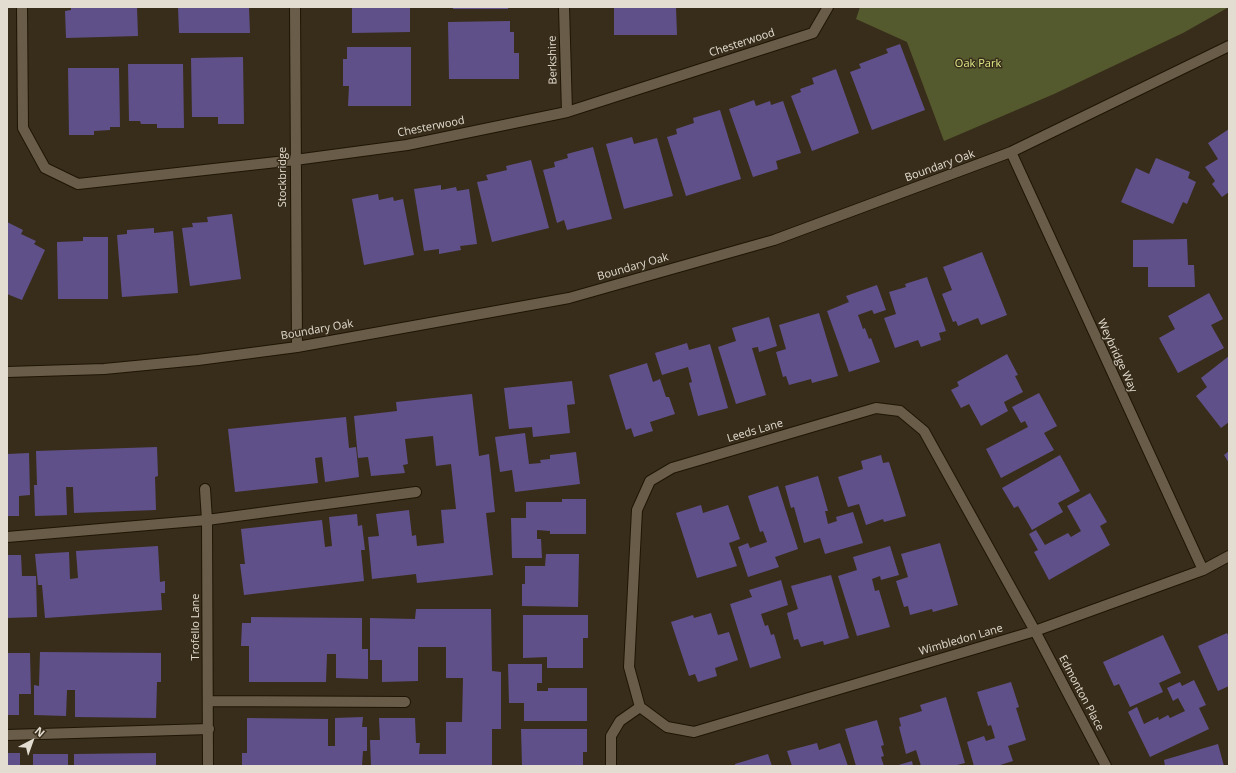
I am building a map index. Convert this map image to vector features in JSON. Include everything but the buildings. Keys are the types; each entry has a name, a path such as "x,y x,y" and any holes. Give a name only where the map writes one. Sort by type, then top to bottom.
{"street":[{"name":"Chesterwood","path":"22,7 23,128 45,168 78,184 295,160 407,144 567,112 813,33 828,7"},
{"name":"Stockbridge","path":"296,7 295,160 297,347"},
{"name":"Berkshire","path":"564,7 567,112"},
{"name":"Boundary Oak","path":"7,372 104,369 198,360 297,347 569,298 774,240 1011,152 1229,46"},
{"name":"Weybridge Way","path":"1011,152 1203,570"},
{"name":"Leeds Lane","path":"640,707 629,667 637,510 650,481 672,468 876,408 900,411 924,430 1035,631"},
{"name":"Trofello Lane","path":"205,489 207,520 208,766"},
{"path":"7,537 207,520 416,492"},
{"name":"Wimbledon Lane","path":"640,707 667,727 694,732 1035,631 1203,570 1229,556"},
{"name":"Edmonton Place","path":"1035,631 1106,766"},
{"path":"208,701 404,702"},
{"path":"611,766 611,736 620,721 640,707"},
{"path":"7,735 208,729"}],"green space":[{"name":"Oak Park","path":"860,7 1229,7 1183,33 1054,94 944,141 907,42 856,19"}]}
